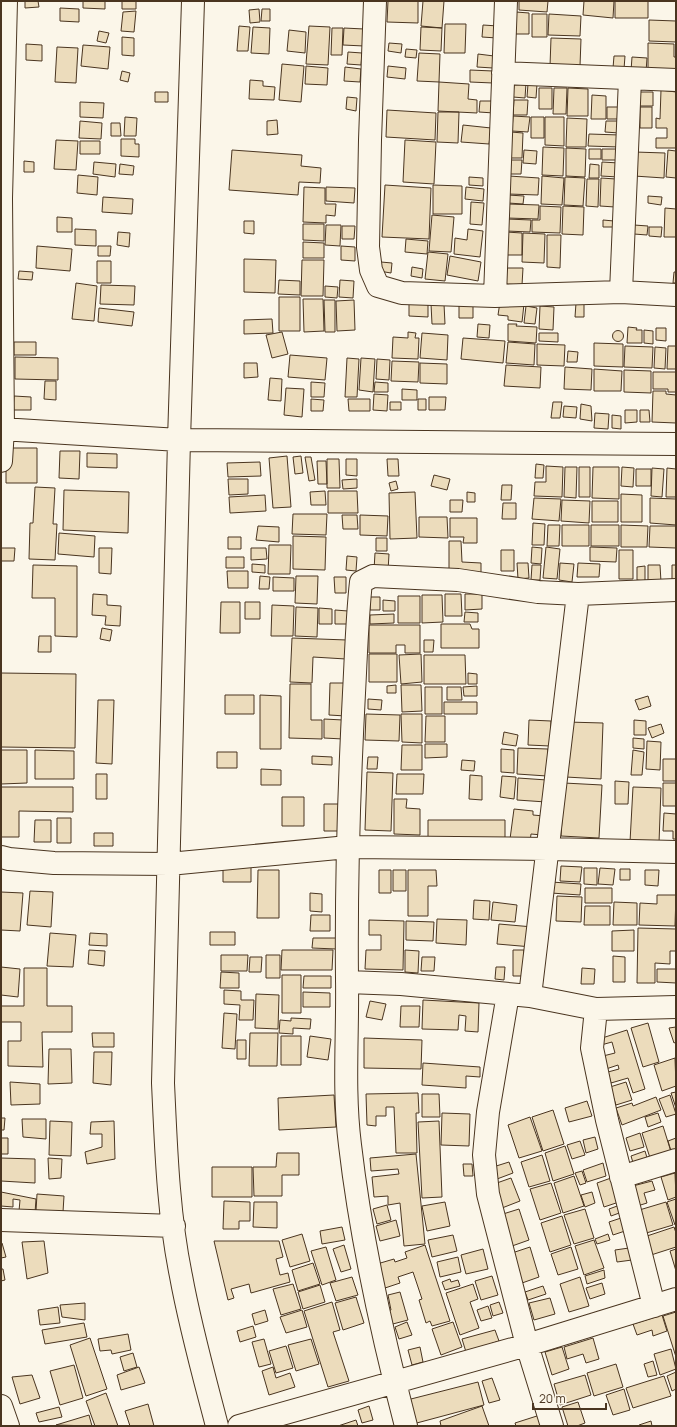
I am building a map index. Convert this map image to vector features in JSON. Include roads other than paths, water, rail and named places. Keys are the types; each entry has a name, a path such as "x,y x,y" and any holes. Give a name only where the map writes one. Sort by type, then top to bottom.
{"street":[{"path":"1,461 1,229 6,1"},
{"path":"193,1 179,440 163,1083 169,1183 180,1275 217,1426"},
{"path":"375,1 368,240 371,270 378,286 402,294 495,296 621,292 676,295"},
{"path":"495,296 506,1"},
{"path":"503,73 676,80"},
{"path":"621,292 630,79"},
{"path":"2,429 179,440 676,444"},
{"path":"406,1426 395,1383 363,1235 350,1145 346,1100 346,909 350,776 360,582 373,576 458,580 538,592 578,594 676,590"},
{"path":"530,996 578,594"},
{"path":"1,857 54,864 169,864 348,847 676,852"},
{"path":"347,982 401,984 530,996 596,1009 676,1007"},
{"path":"508,994 488,1112 484,1155 488,1194 527,1345 552,1426"},
{"path":"596,1009 592,1048 607,1120 654,1306"},
{"path":"621,1177 676,1160"},
{"path":"1,1220 174,1226"},
{"path":"239,1426 527,1345 676,1298"},
{"path":"1,1406 8,1426"}]}
